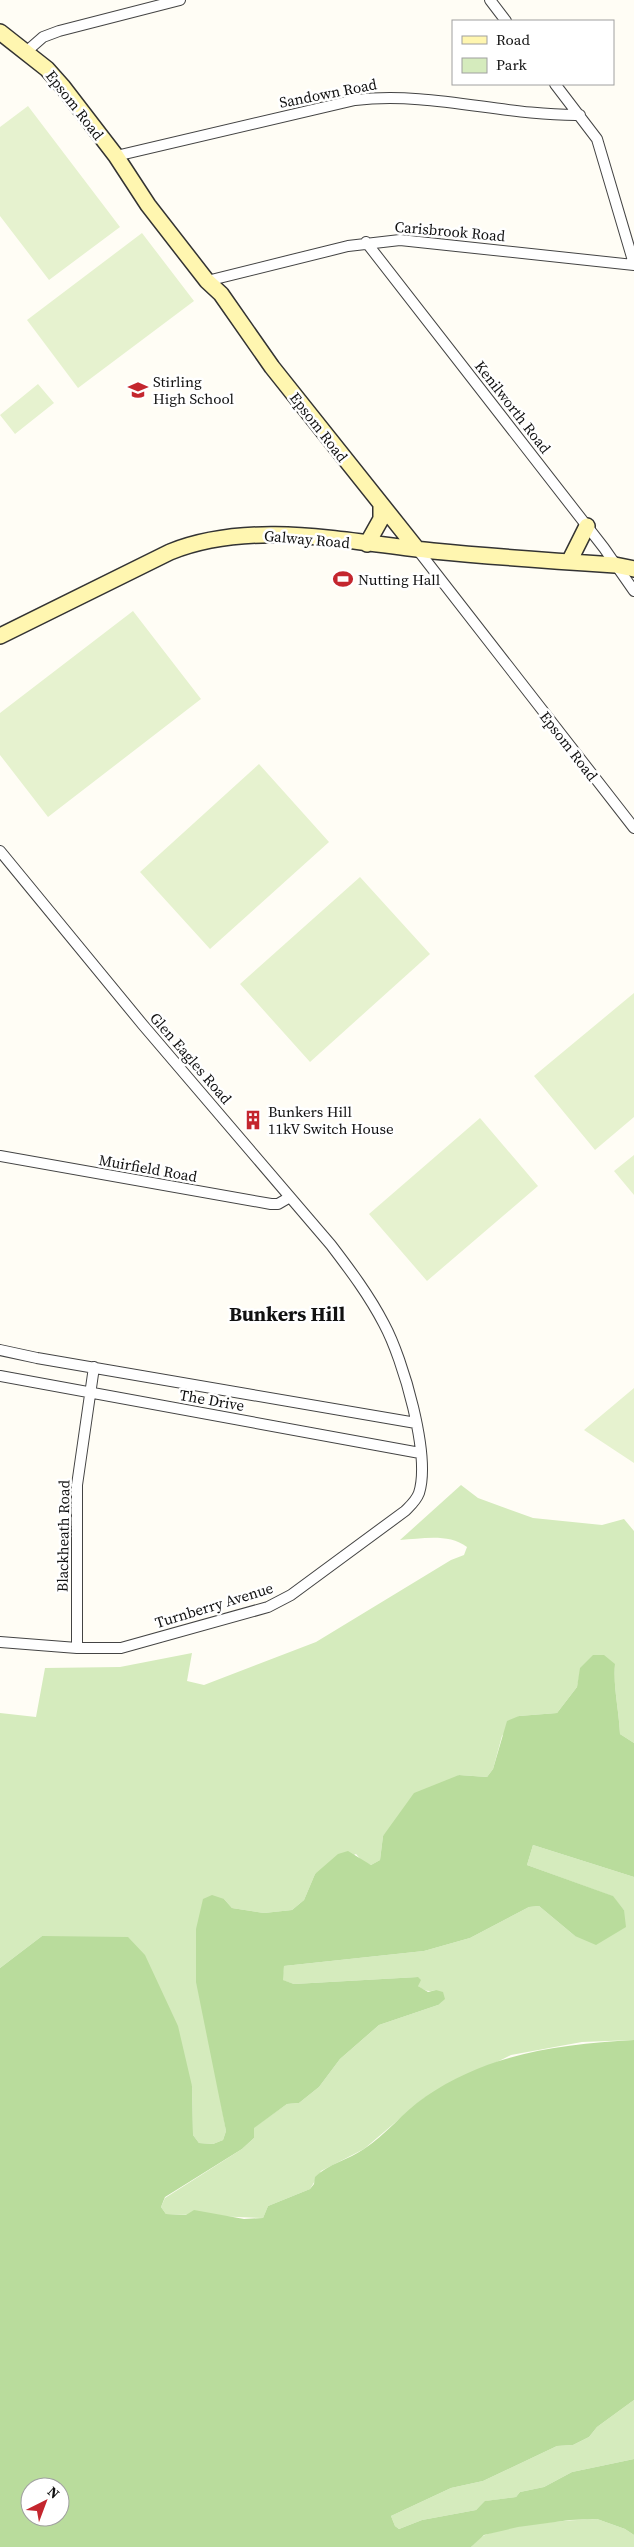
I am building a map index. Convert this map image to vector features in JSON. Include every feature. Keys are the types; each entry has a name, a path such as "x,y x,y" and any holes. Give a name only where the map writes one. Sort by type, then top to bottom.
{"street":[{"path":"27,51 43,37 59,31 180,0"},
{"path":"490,0 505,20"},
{"name":"Epsom Road","path":"0,32 47,68 116,156 148,205 207,281 222,294 272,367 417,549 634,828"},
{"path":"556,85 597,139 634,264"},
{"name":"Sandown Road","path":"116,156 348,102 385,97 580,115"},
{"name":"Carisbrook Road","path":"207,281 366,242 400,240 634,264"},
{"name":"Kenilworth Road","path":"366,242 588,526 634,591"},
{"path":"366,544 381,519 381,505"},
{"path":"569,562 588,526"},
{"name":"Galway Road","path":"0,636 170,552 195,542 246,534 615,565 634,569"},
{"name":"Glen Eagles Road","path":"0,850 143,1025 290,1196 357,1280 384,1324 403,1367 416,1423"},
{"name":"Muirfield Road","path":"0,1156 271,1204 278,1204 290,1196"},
{"name":"The Drive","path":"0,1350 416,1423"},
{"name":"Blackheath Road","path":"77,1648 77,1485 94,1367"},
{"name":"The Drive","path":"0,1376 420,1453"},
{"name":"Turnberry Avenue","path":"0,1642 77,1648 121,1648 279,1602 415,1502 421,1480 416,1423"}],"green space":[{"path":"28,106 120,227 49,280 0,216 0,127"},
{"path":"142,233 194,301 78,388 27,320"},
{"path":"38,384 54,403 15,434 0,415"},
{"path":"133,611 201,699 48,817 0,755 0,713"},
{"path":"259,764 329,842 210,949 140,872"},
{"path":"360,877 430,954 310,1062 240,984"},
{"path":"634,993 634,1117 595,1150 534,1076"},
{"path":"480,1118 538,1186 427,1281 369,1214"},
{"path":"634,1155 634,1195 614,1171"},
{"path":"634,1388 634,1463 584,1430"},
{"path":"461,1485 478,1498 533,1518 602,1525 624,1519 634,1531 634,1743 620,1734 615,1664 581,1668 577,1687 557,1713 519,1716 502,1736 493,1769 487,1777 459,1775 383,1836 380,1860 371,1865 362,1861 356,1854 315,1874 304,1900 292,1910 264,1913 232,1908 224,1899 213,2057 226,2131 223,2140 213,2144 199,2143 193,2135 192,2086 42,1936 0,1968 0,1713 36,1717 45,1668 120,1667 192,1653 187,1681 204,1685 316,1642 451,1560 464,1555 467,1547 452,1540 435,1538 400,1540"},
{"path":"593,1655 604,1655 615,1664 620,1734 634,1743 634,1877 533,1845 527,1865 613,1896 624,1910 626,1927 596,1945 575,1936 539,1906 529,1907 470,1938 424,1951 284,1966 283,1980 294,1984 418,1977 421,1980 418,1986 428,1992 436,1990 443,1992 445,1999 438,2005 379,2025 340,2059 319,2087 299,2103 287,2104 254,2128 254,2138 242,2149 165,2197 161,2207 166,2214 186,2215 194,2210 244,2219 263,2218 268,2206 310,2189 314,2184 315,2177 320,2173 364,2149 380,2137 409,2109 449,2082 499,2061 551,2048 634,2040 634,2400 597,2427 589,2437 573,2445 557,2446 483,2481 451,2488 391,2516 395,2526 399,2529 422,2520 476,2510 485,2501 516,2497 520,2492 544,2487 572,2472 634,2459 634,2535 625,2529 597,2519 570,2520 518,2527 484,2535 471,2547 0,2547 0,1968 42,1936 128,1937 145,1955 178,2026 192,2086 193,2135 199,2143 213,2144 223,2140 226,2131 196,1982 196,1929 203,1899 212,1895 224,1899 232,1908 264,1913 292,1910 304,1900 315,1874 338,1854 348,1851 371,1865 380,1860 383,1836 414,1793 459,1775 487,1777 493,1769 507,1721 519,1716 557,1713 577,1687 580,1668"},
{"path":"533,1845 634,1877 634,2040 582,2042 511,2055 424,2098 364,2149 321,2171 310,2189 268,2206 263,2218 166,2214 161,2207 165,2198 242,2149 254,2138 253,2128 287,2104 299,2103 319,2087 340,2059 379,2025 438,2005 436,1990 427,1991 418,1986 418,1977 294,1984 282,1980 284,1966 424,1951 470,1938 529,1907 539,1906 575,1936 624,1910 612,1896 527,1865"},
{"path":"634,2400 634,2459 572,2472 544,2487 520,2492 516,2497 486,2501 476,2510 422,2520 399,2529 395,2526 391,2516 451,2488 483,2481 557,2446 573,2445 589,2437 597,2427"},
{"path":"597,2519 625,2529 634,2535 634,2547 471,2547 485,2535 510,2528"}],"place":[{"name":"Stirling High School","path":"138,390"},
{"name":"Nutting Hall","path":"343,579"},
{"name":"Bunkers Hill 11kV Switch House","path":"253,1120"}],"district":[{"name":"Bunkers Hill","path":"287,1314"}]}
